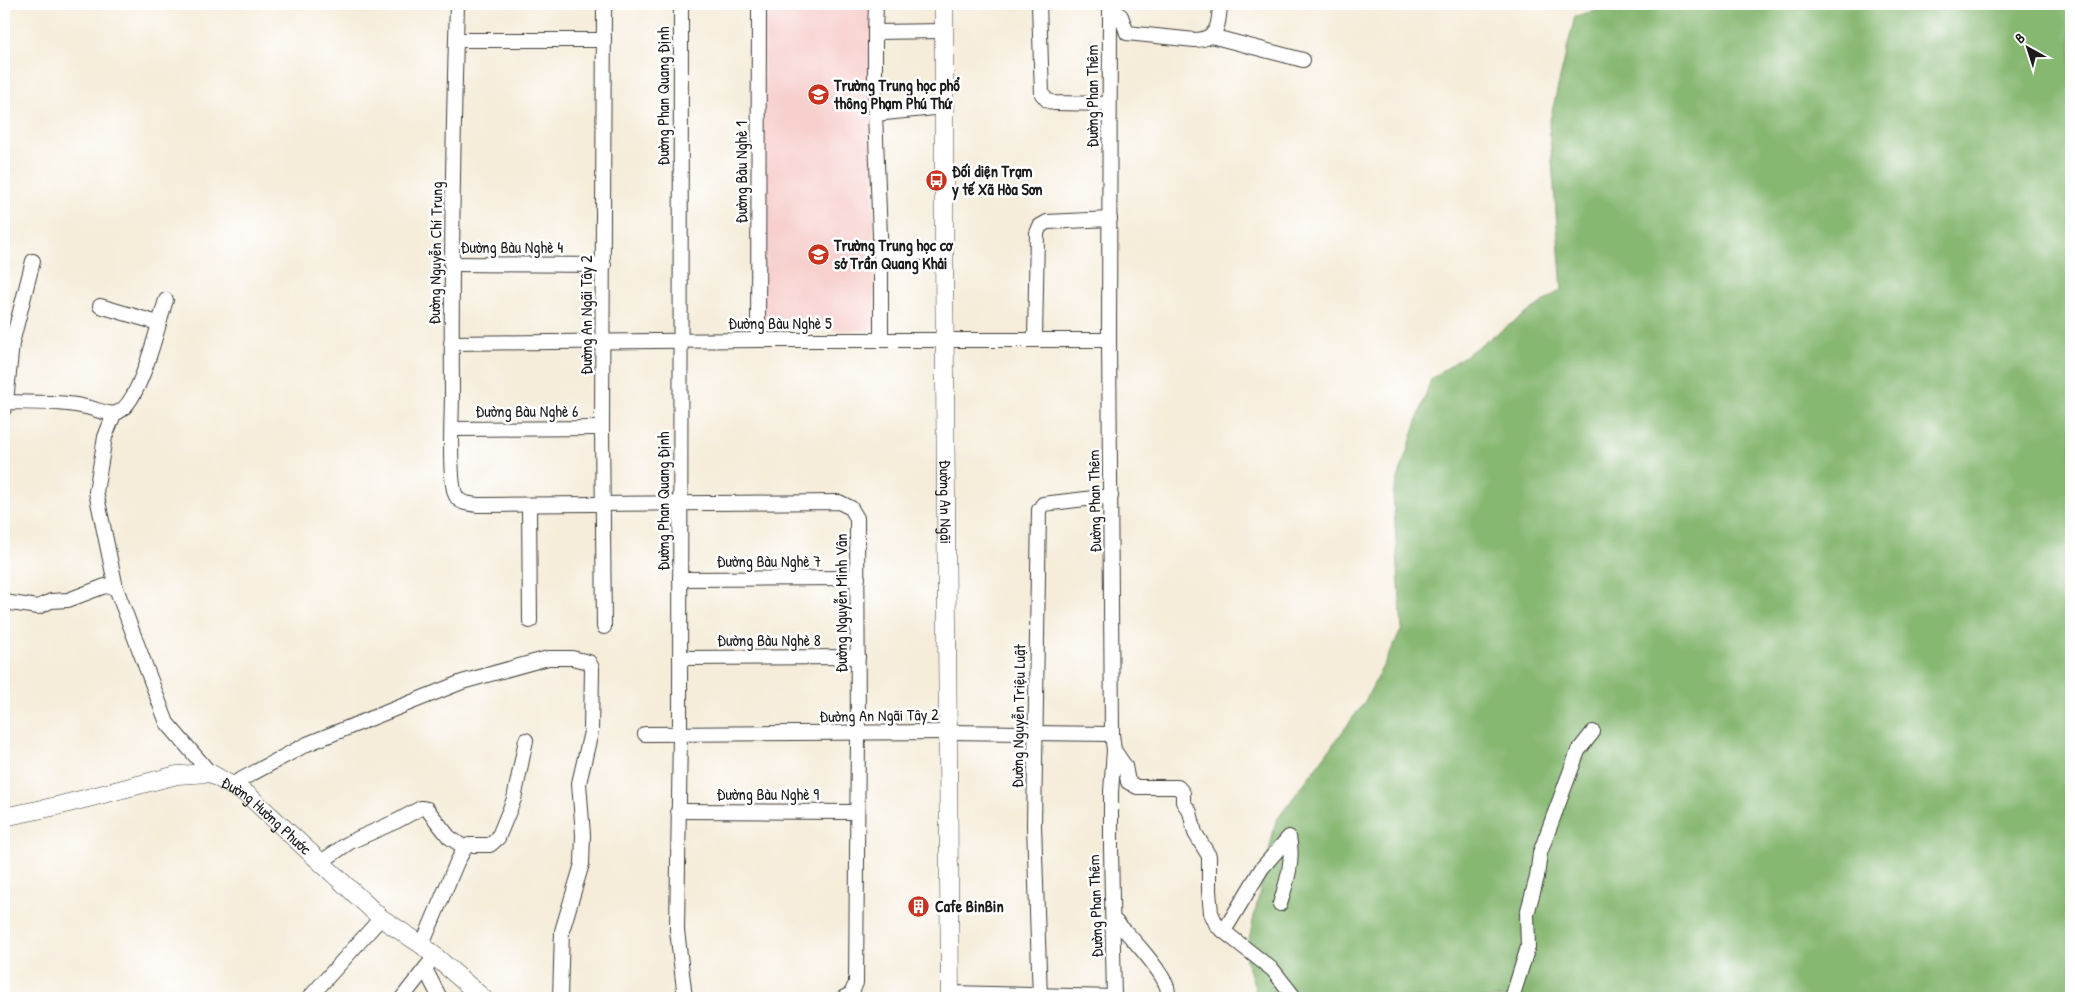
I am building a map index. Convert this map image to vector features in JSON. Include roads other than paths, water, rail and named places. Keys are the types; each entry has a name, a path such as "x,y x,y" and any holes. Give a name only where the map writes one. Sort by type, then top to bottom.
{"main road":[{"name":"Đường An Ngãi","path":"944,4 944,253 950,996"},
{"name":"Đường Hưởng Phước","path":"4,817 57,806 177,775 210,773 248,795 381,918 427,957 483,998"}],"street":[{"name":"Đường Nguyễn Chí Trung","path":"457,4 451,264 453,488 459,500"},
{"name":"Đường An Ngãi Tây 2","path":"604,4 602,428 604,627"},
{"name":"Đường Phan Quang Định","path":"681,4 680,734 677,930 684,998"},
{"name":"Đường Bàu Nghè 1","path":"758,340 759,4"},
{"path":"876,4 875,114 881,260 881,340"},
{"path":"1040,4 1042,94 1046,100 1054,103 1109,104"},
{"path":"1110,34 1127,33 1204,40 1216,30 1220,4"},
{"path":"1110,6 1121,16 1127,33"},
{"name":"Đường Phan Thêm","path":"1110,6 1109,340 1112,734 1114,750 1111,792 1111,848 1115,998"},
{"path":"875,32 944,30"},
{"path":"1211,36 1303,60"},
{"path":"456,40 604,40"},
{"path":"875,114 944,107"},
{"path":"1036,340 1038,233 1040,226 1047,222 1110,219"},
{"path":"881,260 896,253 944,253"},
{"path":"33,261 12,343 5,406 80,405 114,414"},
{"name":"Đường Bàu Nghè 4","path":"451,264 604,265"},
{"path":"166,300 136,393 126,407 114,414 105,437 96,492 116,588 167,723 210,773"},
{"path":"100,306 158,323"},
{"name":"Đường Bàu Nghè 5","path":"452,343 758,340 1109,340"},
{"name":"Đường Bàu Nghè 6","path":"452,429 602,428"},
{"name":"Đường Nguyễn Triệu Luật","path":"1040,996 1034,825 1039,510 1043,504 1111,496"},
{"name":"Đường Nguyễn Minh Vân","path":"459,500 470,504 839,502 851,508 857,518 858,578 856,984 851,994 843,998"},
{"path":"529,504 530,620"},
{"name":"Đường Bàu Nghè 7","path":"680,579 858,578"},
{"path":"4,602 38,607 51,601 68,600 105,586 116,588"},
{"path":"231,785 315,741 462,682 548,658 572,658 590,662 592,668 592,732 579,783 583,835 582,864 562,931 560,998"},
{"name":"Đường Bàu Nghè 8","path":"680,658 858,658"},
{"name":"Đường An Ngãi Tây 2","path":"645,734 1036,732 1112,734"},
{"path":"1512,998 1528,947 1527,914 1537,877 1540,853 1578,752 1593,732"},
{"path":"402,998 427,957 457,862 465,848 469,845 490,845 498,838 516,792 526,740"},
{"path":"1114,750 1125,766 1128,782 1137,787 1178,787 1183,793 1183,802 1190,812 1195,833 1209,856 1211,913 1217,926 1273,970 1295,998"},
{"path":"321,862 350,842 421,808 427,809 449,837 465,848"},
{"name":"Đường Bàu Nghè 9","path":"678,811 857,812"},
{"path":"1224,931 1262,868 1289,837 1292,849 1290,866 1280,904"},
{"path":"309,998 381,918"},
{"path":"1113,919 1126,931 1155,968 1167,987 1168,998"},
{"path":"427,957 440,998"},
{"path":"950,996 1115,998"}],"place":[{"name":"Trường Trung học phổ thông Phạm Phú Thứ","path":"818,94"},
{"name":"Đối diện Trạm y tế Xã Hòa Sơn","path":"936,180"},
{"name":"Trường Trung học cơ sở Trần Quang Khải","path":"818,254"},
{"name":"Cafe BinBin","path":"919,906"}]}
